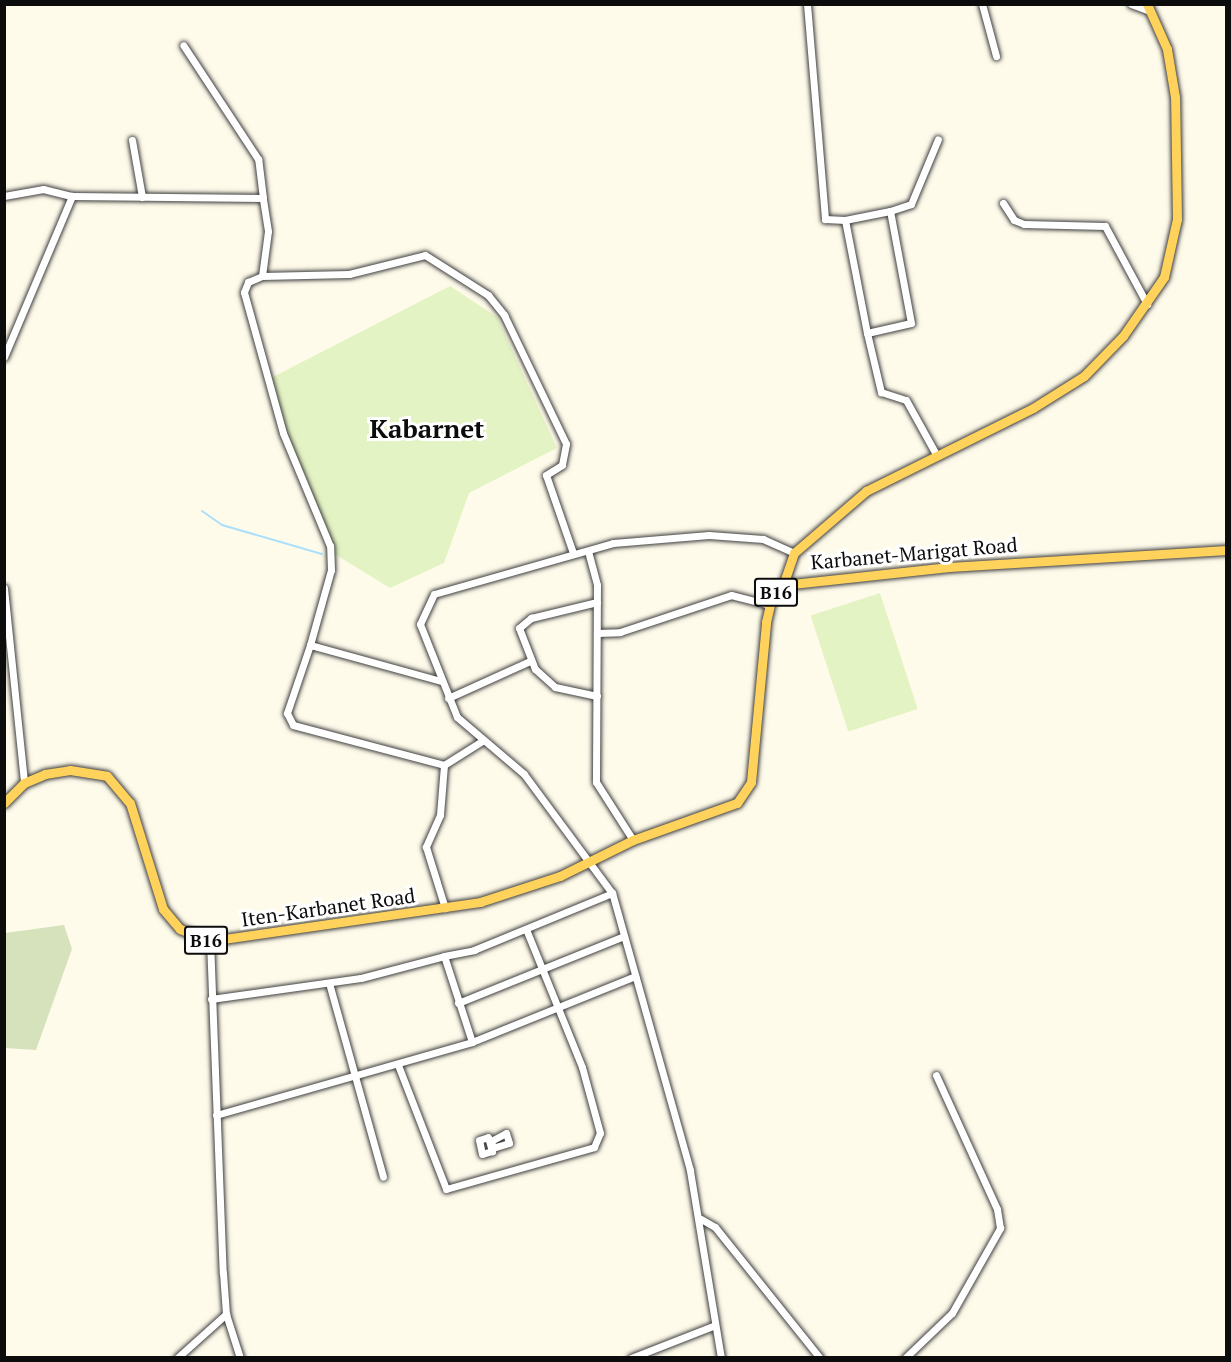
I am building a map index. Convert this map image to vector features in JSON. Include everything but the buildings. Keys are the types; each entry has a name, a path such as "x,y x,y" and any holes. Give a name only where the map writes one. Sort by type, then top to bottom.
{"main road":[{"path":"783,585 794,553 866,491 937,456 1084,375 1147,304 1164,277 1175,239 1179,165 1172,73 1148,8"},
{"name":"Karbanet-Marigat Road","path":"783,585 949,567 1224,552"},
{"name":"B16","path":"591,863 633,840 721,810 747,793 770,605 783,585"},
{"name":"Iten-Karbanet Road","path":"4,803 24,783 70,770 107,776 120,786 163,909 180,929 210,941 446,908 517,892 591,863"}],"street":[{"path":"807,4 821,198 825,219 845,220 890,211 911,204 938,139"},
{"path":"982,4 996,56"},
{"path":"1131,4 1148,8"},
{"path":"183,45 258,159 268,231 262,276"},
{"path":"132,141 142,196"},
{"path":"4,196 43,189 72,196 263,198"},
{"path":"4,357 72,196"},
{"path":"1003,203 1014,220 1024,224 1105,226 1147,304"},
{"path":"867,333 912,322 890,211"},
{"path":"845,220 881,392 906,400 937,456"},
{"path":"482,741 444,765 293,725 287,713 310,645 331,570 330,546 283,433 256,342 244,292 252,278 262,276 327,277 425,255 488,295 504,315 566,444 562,465 546,475 573,553"},
{"path":"721,1358 701,1219 612,893 524,774 482,741 457,717 420,624 434,594 573,553 656,536 709,535 763,538 794,553"},
{"path":"588,551 597,602 596,782 633,840"},
{"path":"4,588 24,783"},
{"path":"597,633 605,637 730,595 770,605"},
{"path":"597,602 522,624 530,661 555,687 597,696"},
{"path":"310,645 441,681"},
{"path":"448,698 530,661"},
{"path":"444,765 440,815 426,847 446,908"},
{"path":"211,999 329,983 444,956 526,929 612,893"},
{"path":"398,1065 446,1190 587,1150 600,1133 560,1006 526,929"},
{"path":"458,1003 541,966 624,936"},
{"path":"210,941 226,1314 240,1358"},
{"path":"444,956 472,1042"},
{"path":"216,1114 398,1065 472,1042 635,976"},
{"path":"329,983 383,1177"},
{"path":"905,1358 952,1313 1000,1228 936,1076"},
{"path":"701,1219 715,1227 820,1358"},
{"path":"177,1358 226,1314"},
{"path":"631,1358 715,1325"}],"green space":[{"path":"450,286 497,317 557,448 469,493 444,563 390,588 328,550 267,380"},
{"path":"880,593 918,709 848,732 811,616"},
{"path":"64,925 72,949 36,1050 5,1048 5,933"}],"waterway":[{"path":"202,511 222,525 322,554"}],"district":[{"name":"Kabarnet","path":"427,429"}]}
